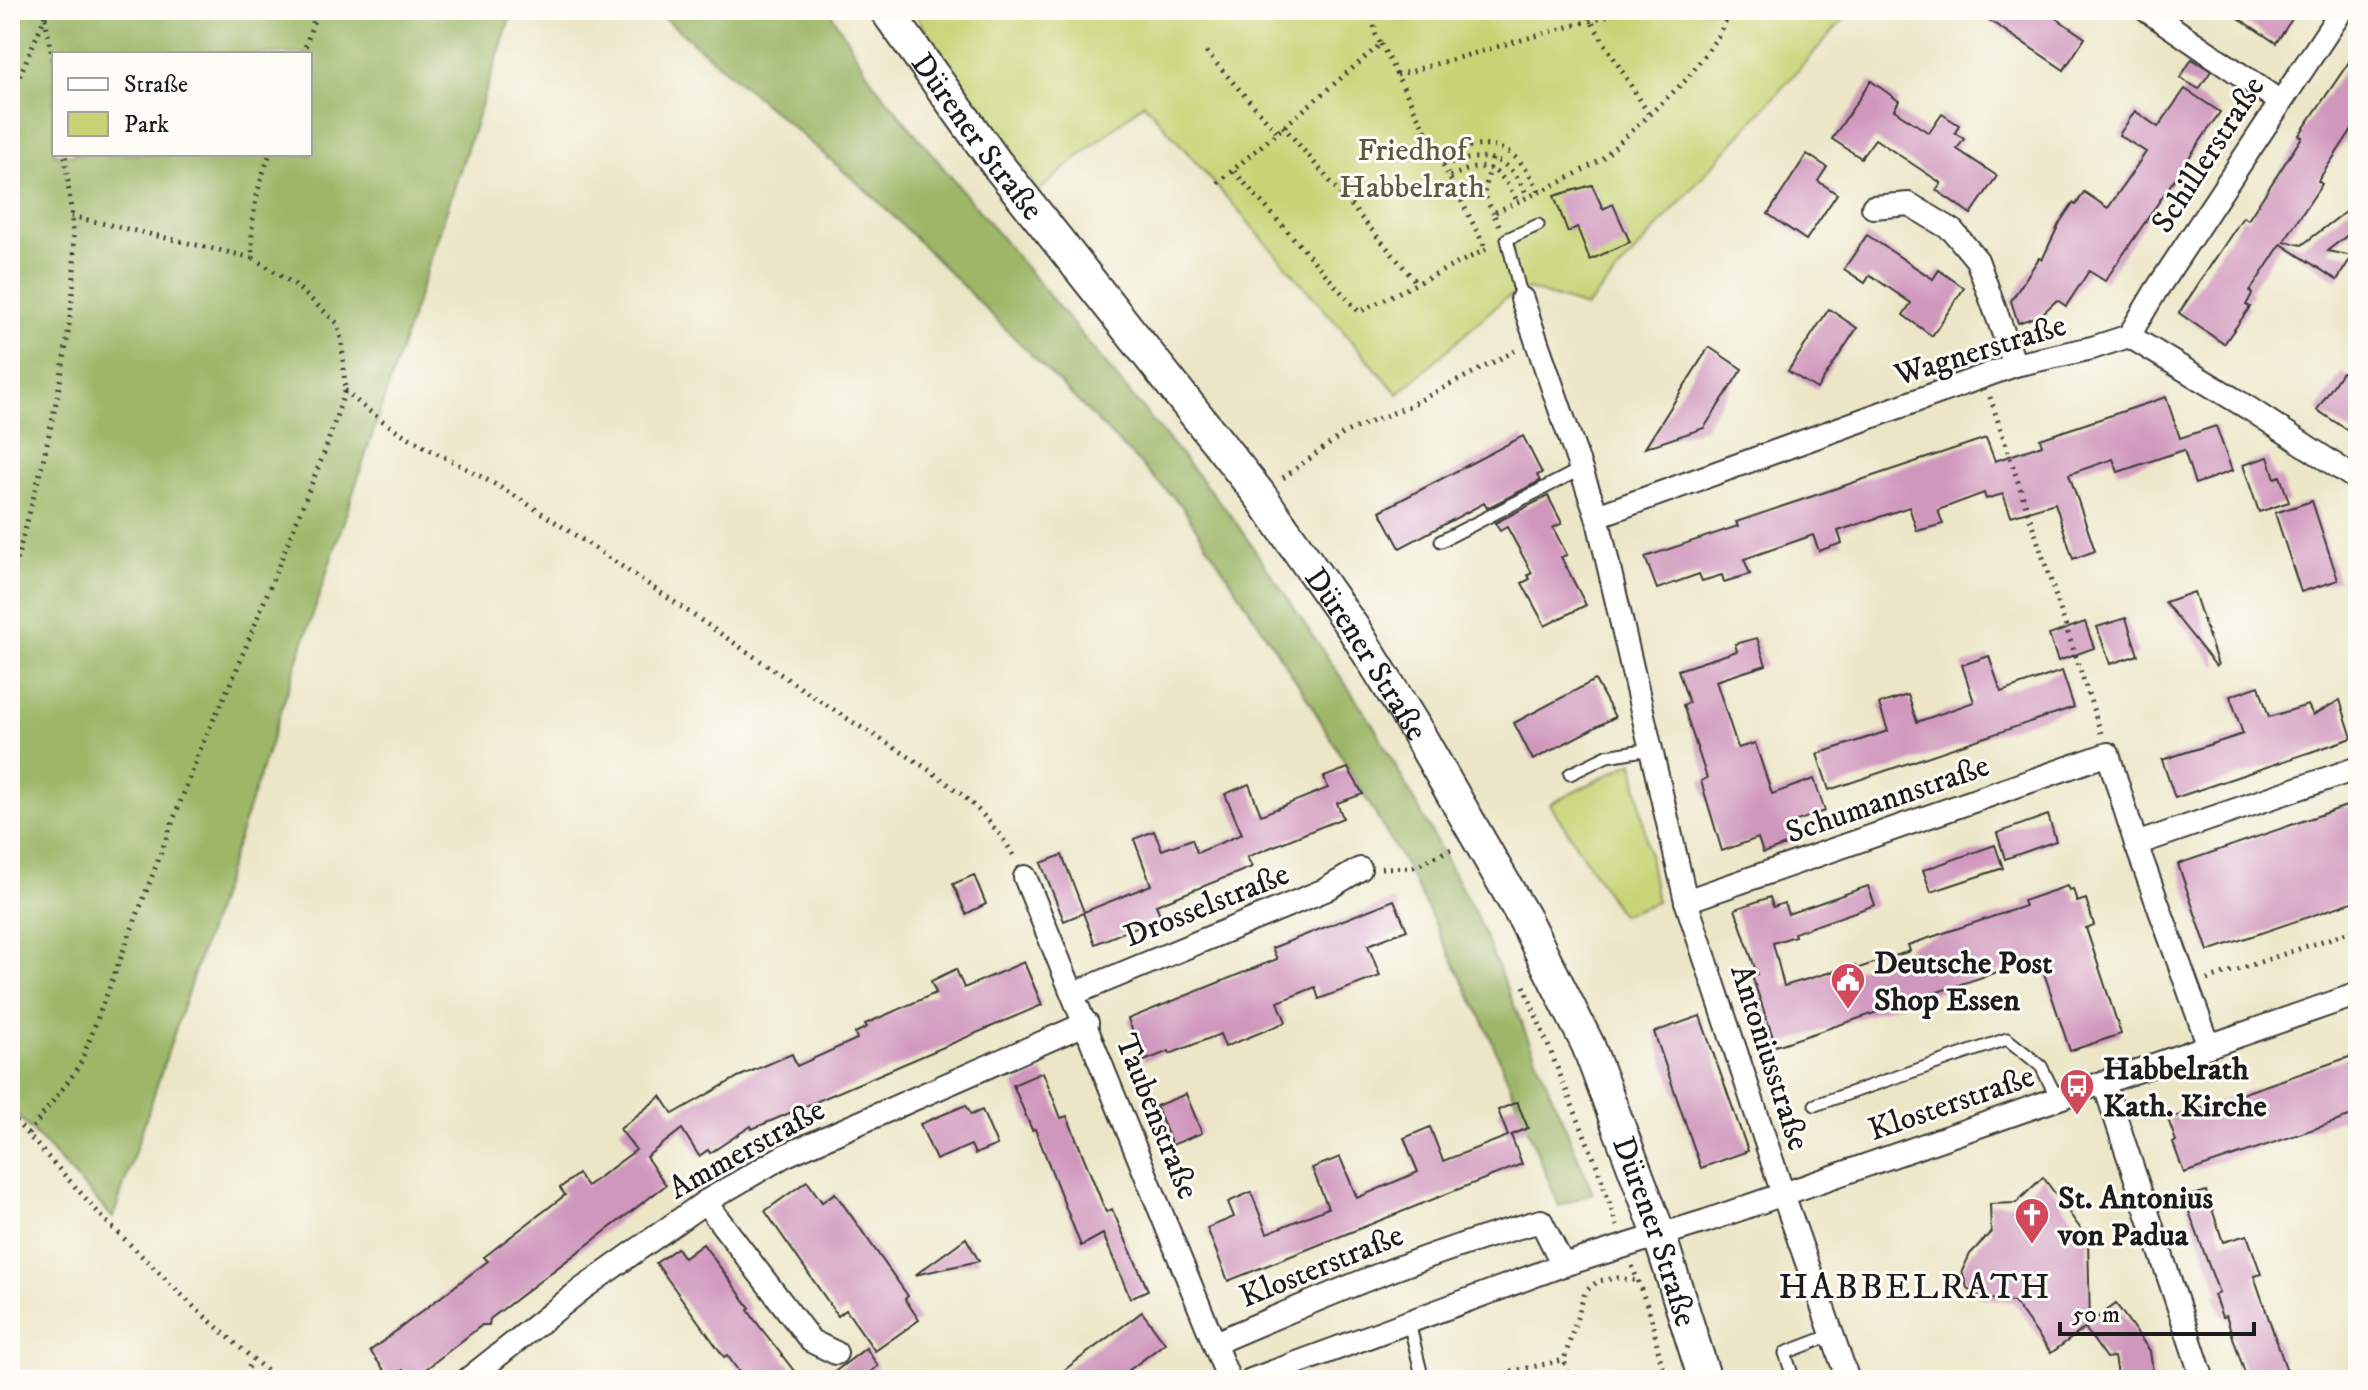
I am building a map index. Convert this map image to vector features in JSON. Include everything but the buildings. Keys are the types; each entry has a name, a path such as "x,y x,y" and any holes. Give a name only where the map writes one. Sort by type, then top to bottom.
{"main road":[{"name":"Dürener Straße","path":"886,10 944,95 996,163 1259,494 1353,628 1469,819 1525,920 1588,1045 1659,1234 1705,1380"}],"street":[{"path":"2146,10 2279,101"},
{"name":"Schillerstraße","path":"2129,336 2279,101 2342,10"},
{"path":"1873,207 1909,204 1952,230 1977,260 2015,365"},
{"name":"Antoniusstraße","path":"1522,299 1597,516 1686,901 1848,1380"},
{"path":"2129,336 2358,480"},
{"name":"Wagnerstraße","path":"1597,516 2015,365 2092,348 2129,336"},
{"path":"2108,754 2136,844 2209,1046"},
{"name":"Schumannstraße","path":"1686,901 2108,754"},
{"path":"2136,844 2358,768"},
{"name":"Drosselstraße","path":"1075,993 1325,890 1360,869"},
{"name":"Taubenstraße","path":"1025,877 1075,993 1229,1380"},
{"name":"Klosterstraße","path":"1251,1380 1563,1265 1706,1221 2358,994"},
{"name":"Ammerstraße","path":"467,1380 582,1289 705,1202 784,1156 1087,1023"},
{"path":"2104,1083 2203,1380"},
{"path":"705,1202 811,1341 836,1353"},
{"name":"Klosterstraße","path":"1215,1343 1401,1266 1477,1238 1541,1221 1563,1265"}],"lane":[{"path":"1522,299 1507,239 1538,225"},
{"path":"1441,541 1581,469"},
{"path":"1570,774 1607,756 1650,749"},
{"path":"1815,1105 2007,1039 2041,1066 2057,1098"},
{"path":"1409,1322 1423,1380"},
{"path":"1794,1380 1785,1353 1832,1335"}],"path":[{"path":"304,52 317,10"},
{"path":"1371,10 1376,35 1487,249"},
{"path":"1584,10 1648,113"},
{"path":"1397,75 1628,10"},
{"path":"1493,213 1601,160 1688,78 1719,35 1731,10"},
{"path":"45,13 52,54"},
{"path":"10,98 45,13"},
{"path":"1218,183 1381,44"},
{"path":"1206,52 1277,132"},
{"path":"1283,126 1417,283"},
{"path":"1438,154 1468,145 1497,146 1520,163 1539,191"},
{"path":"10,583 34,498 64,360 74,286 65,156"},
{"path":"253,258 253,219 262,174 269,156"},
{"path":"1443,165 1469,157 1505,163 1527,196"},
{"path":"1233,170 1359,312 1507,239 1484,194 1492,159"},
{"path":"1450,177 1469,168 1483,166 1506,180 1517,201"},
{"path":"28,1134 79,1067 204,740 236,671 326,448 345,390 342,343 337,323 294,284 253,258 71,216"},
{"path":"1259,494 1346,432 1405,408 1537,340"},
{"path":"1983,377 2108,754"},
{"path":"345,390 368,413 522,500 938,776 982,811 1005,840 1025,877"},
{"path":"1446,835 1460,862"},
{"path":"1360,869 1413,867 1454,848"},
{"path":"2187,986 2358,929"},
{"path":"1522,983 1597,1166 1650,1313 1665,1380"},
{"path":"10,1115 107,1222 253,1362 277,1380"},
{"path":"1570,1380 1564,1360 1585,1292 1598,1281 1618,1278 1637,1281"},
{"path":"1472,1380 1564,1360"},
{"path":"238,1380 253,1362"}],"green space":[{"path":"10,10 513,10 113,1218 10,1107"},
{"path":"655,10 829,10 875,85 1233,518 1374,726 1476,915 1593,1193 1559,1206 1487,1029 1409,872 1306,696 1181,505 875,198"},
{"name":"Friedhof Habbelrath","path":"912,10 1852,10 1586,307 1528,289 1504,299 1398,394 1144,103 1038,191"},
{"path":"1633,762 1657,902 1621,915 1550,804"}],"place":[{"name":"Deutsche Post Shop Essen","path":"1848,1011"},
{"name":"Habbelrath Kath. Kirche","path":"2077,1117"},
{"name":"St. Antonius von Padua","path":"2032,1246"}],"district":[{"name":"HABBELRATH","path":"1915,1285"}]}
